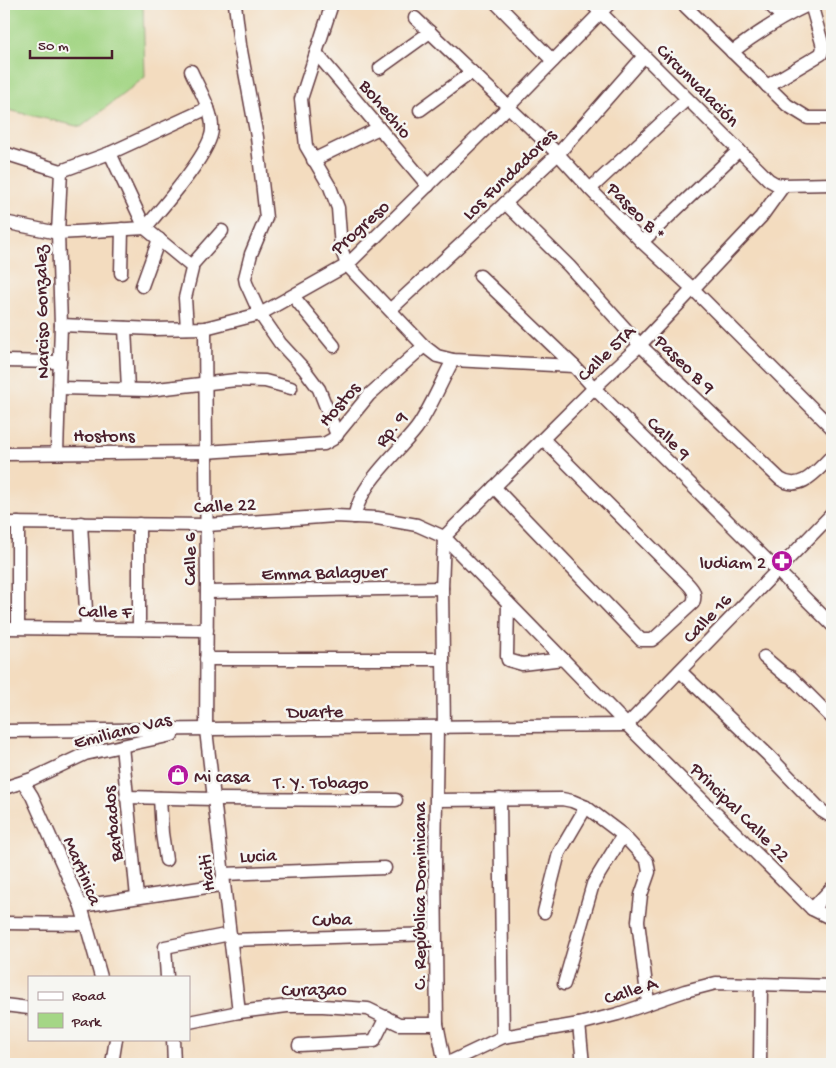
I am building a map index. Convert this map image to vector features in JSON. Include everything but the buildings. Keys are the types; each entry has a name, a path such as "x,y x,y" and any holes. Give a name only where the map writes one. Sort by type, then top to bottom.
{"street":[{"path":"235,4 240,45 257,137 266,218 251,254 245,278 260,314 280,342 319,389 337,435"},
{"path":"332,4 302,98 306,146 330,188 338,208 341,248 347,265 424,346 437,356 452,360 574,366"},
{"path":"497,4 553,61"},
{"path":"683,4 787,106 808,118 832,118"},
{"path":"769,4 782,17"},
{"path":"732,52 782,17 810,4 822,43 821,54 767,86"},
{"name":"Progreso","path":"61,325 125,328 205,328 260,314 347,265 508,107 553,61 600,7"},
{"name":"Circunvalación","path":"600,7 644,56 769,180 776,184 784,185"},
{"name":"Paseo B *","path":"415,18 558,154 642,242 693,289 832,428"},
{"path":"380,68 430,32"},
{"name":"Bohechio","path":"317,54 428,186"},
{"name":"Los Fundadores","path":"390,310 558,154 644,56"},
{"path":"4,222 58,233 145,228 206,150 212,130 208,108 191,71"},
{"path":"420,110 472,72"},
{"path":"590,189 687,99"},
{"path":"4,153 61,171 110,153 208,108"},
{"path":"314,160 379,128"},
{"path":"642,242 739,150"},
{"path":"110,153 145,228 191,266"},
{"name":"Narciso Gonzalez","path":"56,453 61,325 58,233 61,171"},
{"path":"784,185 832,184"},
{"name":"Calle 5TA","path":"444,538 594,388 640,345 761,217 784,185"},
{"name":"Paseo B 9","path":"505,203 569,266 640,345 780,479 787,483 799,483 806,480 832,456"},
{"path":"121,272 122,229"},
{"path":"187,328 185,298 192,269 191,266 222,231"},
{"path":"142,286 159,239"},
{"name":"Calle 9","path":"480,276 574,366 832,625"},
{"path":"293,296 334,346"},
{"path":"125,328 128,389"},
{"name":"Calle 6","path":"201,730 206,659 207,592 205,328"},
{"name":"Hostos","path":"205,452 324,444 329,442 337,435 369,395 424,346"},
{"path":"4,360 60,362"},
{"name":"Rp. 9","path":"354,517 363,492 372,478 416,428 452,360"},
{"path":"59,388 148,390 205,382 251,380 265,381 291,388"},
{"path":"494,487 641,640 646,641 656,638 692,602 695,595 690,586 543,439"},
{"name":"Hostons","path":"4,454 205,452"},
{"name":"Calle 22","path":"4,523 207,525 335,516 377,518 417,525 444,538 563,659"},
{"name":"Calle 16","path":"627,725 777,571 830,521"},
{"path":"18,523 18,628"},
{"path":"81,523 87,628"},
{"path":"139,524 139,629"},
{"name":"C. República Dominicana","path":"444,538 442,588 443,659 434,866 437,1024 446,1064"},
{"name":"Emma Balaguer","path":"207,592 442,588"},
{"path":"508,603 508,660 522,664 563,659"},
{"name":"Calle F","path":"4,628 206,630"},
{"path":"764,657 784,674 792,677 832,718"},
{"path":"206,659 443,659"},
{"name":"Principal Calle 22","path":"563,659 812,910 832,919"},
{"path":"680,671 768,755 822,811 830,816 832,815"},
{"name":"Duarte","path":"4,731 627,725"},
{"name":"Emiliano Vas","path":"4,788 23,782 85,754 201,730"},
{"name":"Haiti","path":"201,730 214,799 239,1012"},
{"name":"Barbados","path":"122,746 137,898"},
{"name":"Martinica","path":"23,782 32,796 81,906 100,976"},
{"name":"T. Y. Tobago","path":"126,797 396,800"},
{"path":"160,798 166,860"},
{"path":"500,799 502,1037"},
{"path":"436,800 572,800 586,807 644,856 649,866 648,877 641,895 638,921 648,1002"},
{"path":"544,912 560,851 586,807"},
{"path":"564,984 593,884 622,836"},
{"name":"Lucia","path":"81,906 220,884 224,874 385,868"},
{"path":"812,910 832,888"},
{"path":"4,923 86,924"},
{"name":"Cuba","path":"167,976 165,947 230,937 435,934"},
{"name":"Calle A","path":"446,1064 502,1037 579,1024 618,1014 648,1002 685,991 716,984 832,986"},
{"path":"760,1064 761,985"},
{"path":"4,1006 28,1008"},
{"name":"Curazao","path":"190,1022 239,1012 287,1006 359,1007 376,1011 400,1024 437,1024"},
{"path":"299,1046 374,1041 386,1017"},
{"path":"579,1024 583,1064"},
{"path":"112,1064 116,1040"},
{"path":"173,1040 174,1064"}],"green space":[{"path":"4,4 143,4 145,77 81,127 4,109"}],"place":[{"name":"ludiam 2","path":"782,561"},
{"name":"Mi casa","path":"178,775"}]}
